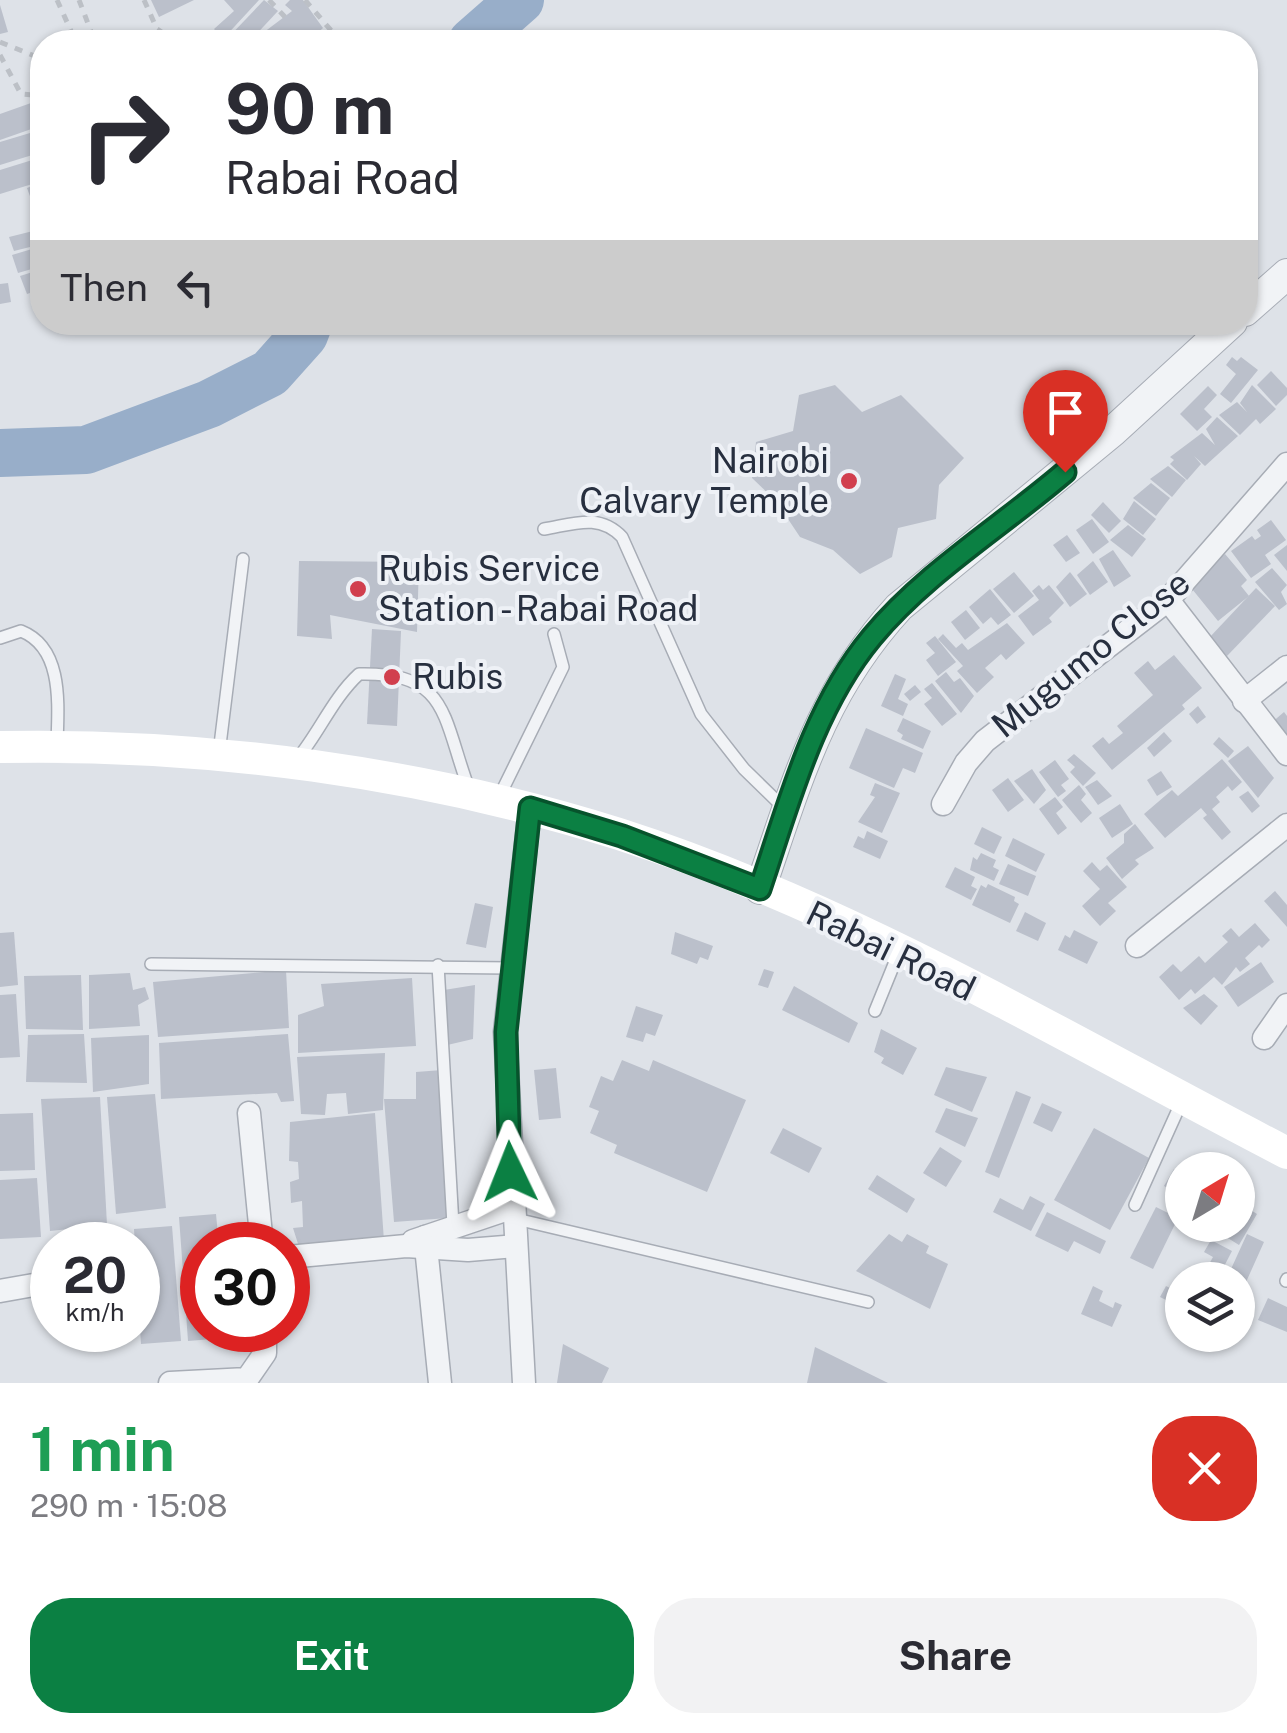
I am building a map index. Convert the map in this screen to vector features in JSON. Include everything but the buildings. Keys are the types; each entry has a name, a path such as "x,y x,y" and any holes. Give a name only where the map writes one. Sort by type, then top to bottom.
{"main road":[{"name":"Rabai Road","path":"0,748 218,756 404,780 622,836 760,889 899,952 1287,1153"}],"street":[{"path":"1258,300 1287,274"},
{"path":"760,889 839,683 871,638 899,608 1058,478 1218,335"},
{"name":"Mugumo Close","path":"943,804 966,763 985,741 1168,600 1287,464"},
{"path":"1168,600 1287,754"},
{"path":"1244,701 1287,667"},
{"path":"500,802 511,968 506,1032 512,1213 524,1383"},
{"path":"1137,946 1287,825"},
{"path":"1264,1038 1287,1006"},
{"path":"249,1113 260,1222"},
{"path":"419,1243 453,1226 512,1213"},
{"path":"419,1243 440,1383"},
{"path":"310,1255 419,1243 516,1246"},
{"path":"0,1291 30,1286"},
{"path":"170,1383 247,1379 265,1352"}],"lane":[{"path":"544,529 596,520 610,525 622,536 701,714 744,769 787,811"},
{"path":"218,756 243,559"},
{"path":"0,638 22,631 46,649 59,696 56,748"},
{"path":"500,802 564,667 554,634"},
{"path":"292,766 319,733 342,689 358,674 406,677 426,685 500,802"},
{"path":"875,1011 899,952"},
{"path":"152,964 511,968"},
{"path":"438,965 453,1226"},
{"path":"1135,1205 1182,1099"},
{"path":"512,1213 868,1302"}],"path":[{"path":"56,0 70,30"},
{"path":"78,0 90,30"},
{"path":"144,0 158,30"},
{"path":"269,0 284,18"},
{"path":"304,0 330,30"},
{"path":"0,42 30,54"},
{"path":"0,55 21,94 30,95"}],"waterway":[{"path":"486,30 520,0"},
{"path":"0,453 86,450 209,404 270,373 304,335"}],"place":[{"name":"Nairobi Calvary Temple","path":"849,481"},
{"name":"Rubis Service Station - Rabai Road","path":"358,589"},
{"name":"Rubis","path":"392,677"}],"route":[{"path":"510,1172 506,1032 512,944 530,808 622,836 760,889 812,740 839,683 871,638 899,608 1065,472"}]}
